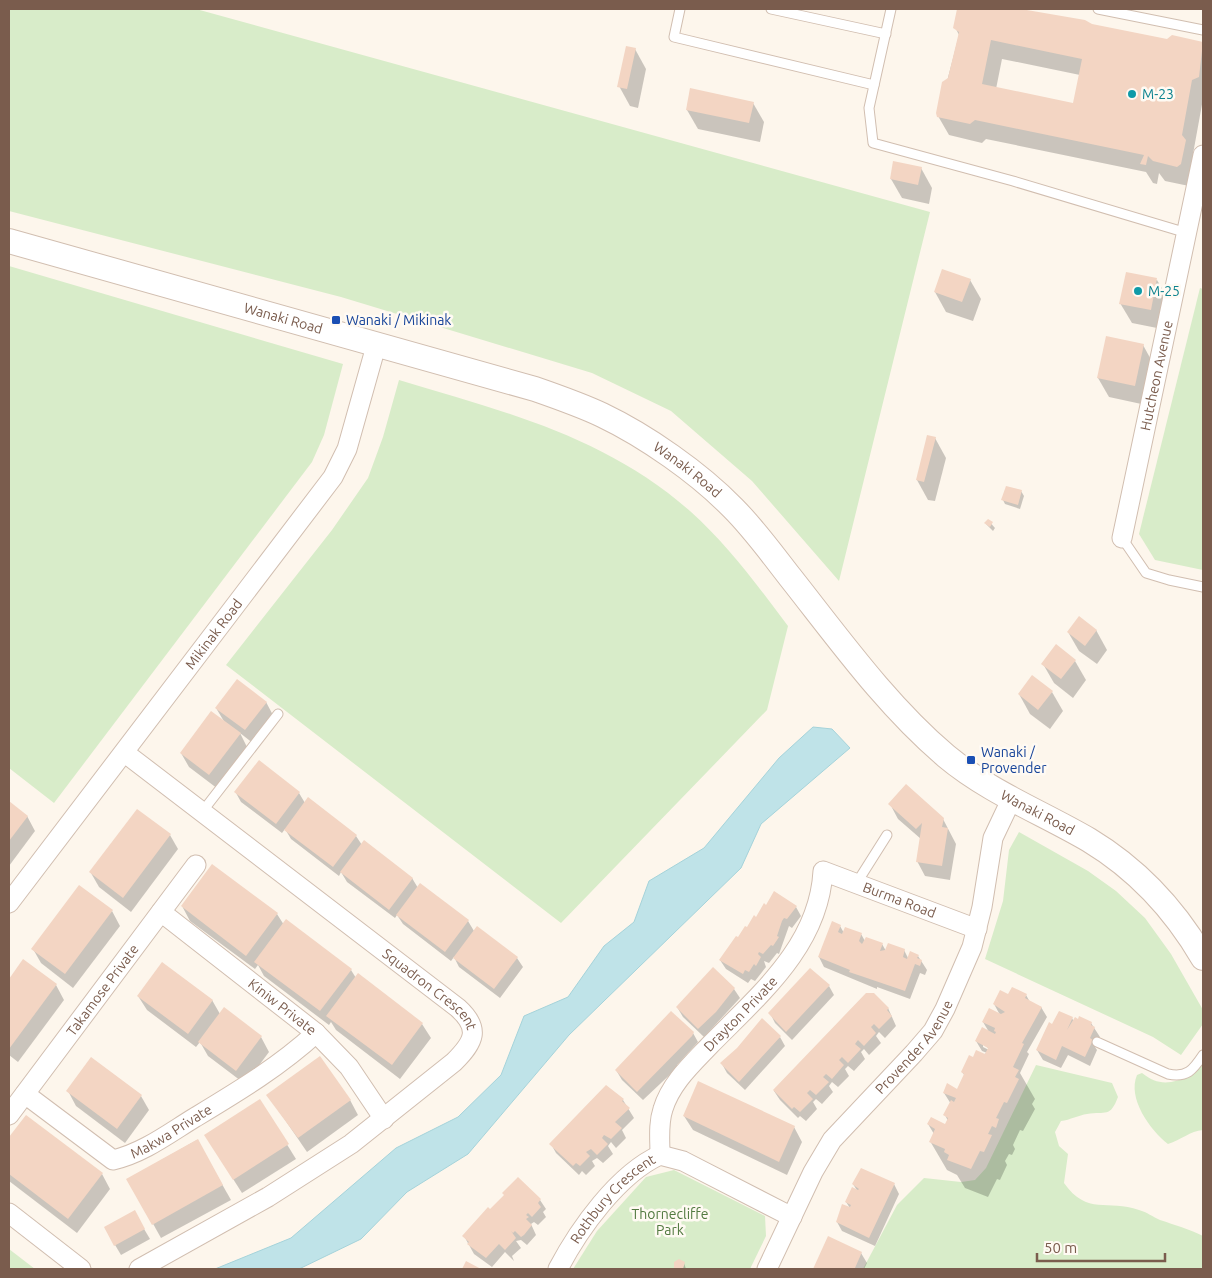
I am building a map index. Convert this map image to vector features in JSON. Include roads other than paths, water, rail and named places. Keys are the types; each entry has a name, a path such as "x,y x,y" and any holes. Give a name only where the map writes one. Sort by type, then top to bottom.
{"street":[{"name":"Hutcheon Avenue","path":"1122,538 1203,155"},
{"name":"Wanaki Road","path":"9,241 376,346 535,389 580,405 628,428 713,490 748,524 884,695 906,719 948,758 1011,800 1091,842 1133,872 1170,909 1203,958"},
{"name":"Mikinak Road","path":"9,902 125,753 333,477 347,449 376,346"},
{"name":"Squadron Crescent","path":"125,753 458,1008 471,1022 472,1040 466,1050 384,1119 351,1144 268,1197 139,1269"},
{"name":"Provender Avenue","path":"767,1269 792,1216 832,1140 933,1031 965,964 977,930 993,838 1011,800"},
{"name":"Takamose Private","path":"9,1114 196,865"},
{"name":"Burma Road","path":"823,871 977,930"},
{"name":"Drayton Private","path":"660,1155 660,1125 668,1095 685,1070 775,979 794,954 814,919 822,888 823,871"},
{"name":"Kiniw Private","path":"161,912 316,1032 349,1067 384,1119"},
{"name":"Makwa Private","path":"25,1094 113,1160 129,1156 148,1147 248,1086 284,1060 316,1032"},
{"name":"Rothbury Crescent","path":"558,1269 592,1216 630,1176 645,1163 660,1155 683,1161 792,1216"},
{"path":"9,1213 82,1269"}],"lane":[{"path":"680,9 674,37 874,84"},
{"path":"770,9 886,34"},
{"path":"891,9 869,108 873,143 1012,181 1187,234"},
{"path":"1098,9 1203,30"},
{"path":"1122,538 1146,573 1203,587"},
{"path":"202,812 278,714"},
{"path":"856,884 887,835"},
{"path":"1097,1042 1178,1077 1188,1074 1203,1055"}],"water":[{"path":"813,727 832,729 850,748 761,824 741,868 569,1035 468,1154 407,1192 361,1239 299,1269 215,1269 291,1238 396,1148 458,1117 501,1075 524,1016 568,997 604,946 634,922 649,881 704,848 779,758"}],"place":[{"name":"M-23","path":"1132,94"},
{"name":"M-25","path":"1138,291"},
{"name":"Wanaki / Mikinak","path":"336,320"},
{"name":"Wanaki / Provender","path":"971,760"}],"park label":[{"name":"Thornecliffe Park","path":"670,1222"}]}
